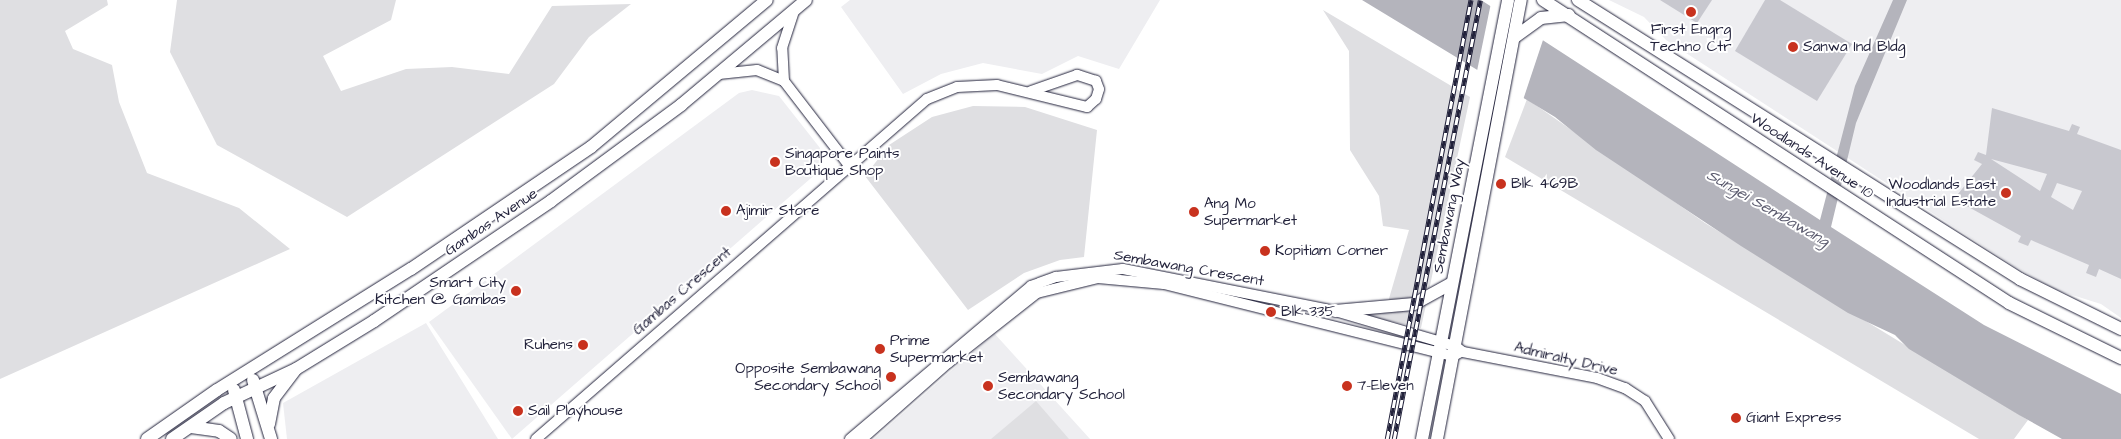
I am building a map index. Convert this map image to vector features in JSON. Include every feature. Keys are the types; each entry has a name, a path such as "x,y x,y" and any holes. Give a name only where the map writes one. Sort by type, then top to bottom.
{"main road":[{"name":"Gambas Avenue","path":"148,439 590,147 644,106 767,0"},
{"name":"Sembawang Way","path":"1437,439 1457,351 1521,0"},
{"name":"Woodlands Avenue 10","path":"1543,0 1569,15 2009,303 2121,358"},
{"name":"Woodlands Avenue 10","path":"1578,0 2020,279 2121,329"},
{"name":"Gambas Avenue","path":"172,439 236,397 296,369 381,316 602,163 655,124 719,74 801,4"},
{"name":"Sembawang Way","path":"1422,439 1438,347 1506,6"},
{"path":"1515,36 1541,18 1569,15"},
{"path":"644,106 640,121 643,125 655,124"},
{"path":"590,147 606,148 602,163"},
{"path":"1335,312 1414,304 1452,283"},
{"path":"269,433 274,398 296,369"},
{"path":"250,373 269,433"},
{"path":"232,382 247,439"},
{"path":"191,427 218,431 230,439"}],"street":[{"path":"784,81 782,48 801,4"},
{"path":"719,74 757,70 784,81 848,164"},
{"name":"Gambas Crescent","path":"536,439 848,164 908,113 936,95 982,84 1031,92 1087,107 1096,99 1099,89 1096,81 1078,75 1031,92"},
{"name":"Sembawang Crescent","path":"850,439 981,325 1031,286 1056,277 1123,269 1335,312 1438,347"},
{"name":"Sembawang Crescent","path":"862,439 948,363 1037,293 1098,278 1164,284 1457,351"},
{"name":"Admiralty Drive","path":"1457,351 1588,376 1625,388 1645,401 1669,439"}],"shaded area":[{"path":"0,0 107,0 108,5 65,31 73,49 112,65 119,102 147,173 239,208 290,249 0,379"},
{"path":"177,0 396,0 391,20 323,56 341,91 406,69 452,67 509,74 552,6 631,4 589,37 554,84 347,217 217,145 170,52"},
{"path":"850,0 1160,0 1119,69 1078,56 1042,74 983,63 941,74 903,94 841,7"},
{"path":"1609,0 2121,0 2121,318 2101,304 2056,290 2014,266 1666,40 1644,17"},
{"path":"1323,10 1470,97 1421,328 1358,314 1388,302 1409,230 1383,226 1379,196 1350,150 1349,51"},
{"path":"752,90 779,96 820,148 818,172 512,439 429,322 739,93"},
{"path":"1527,99 1705,223 2028,420 2014,439 1979,439 1505,157"},
{"path":"973,106 1025,107 1097,130 1084,257 1060,260 1024,273 968,310 865,176 889,145 932,117"},
{"path":"426,323 498,439 287,439 283,403"},
{"name":"Sembawang Secondary School","path":"994,333 1090,439 874,439"},
{"path":"1036,401 1069,439 991,439"}],"water":[{"name":"Sungei Sembawang","path":"1362,0 1481,0 1820,220 1855,86 1893,0 1907,0 1856,123 1831,227 1984,325 2121,394 2121,439 2062,439 2019,415 1909,349 1895,335 1848,313 1741,246 1596,150 1555,117"}],"pier":[{"path":"1491,3 1544,37 1523,100 1477,71"}],"building":[{"name":"First Engrg Techno Ctr","path":"1660,0 1712,0 1697,23"},
{"name":"Sanwa Ind Bldg","path":"1765,0 1780,0 1852,44 1817,101 1735,51"},
{"name":"Woodlands East Industrial Estate","path":"1992,108 2069,131 2072,124 2080,127 2077,134 2121,150 2121,279 2099,269 2096,277 2086,273 2089,265 2031,240 2028,246 2018,242 2021,236 1954,199 1982,164 1974,160 1978,152 1986,155","holes":["1991,159 2047,174 2040,191","2057,183 2082,191 2073,210 2051,197"]}],"railway":[{"path":"1387,439 1471,0"},
{"path":"1394,439 1480,0"}],"place":[{"name":"First Engrg Techno Ctr","path":"1691,12"},
{"name":"Sanwa Ind Bldg","path":"1793,47"},
{"name":"Singapore Paints Boutique Shop","path":"775,162"},
{"name":"Blk 469B","path":"1501,184"},
{"name":"Woodlands East Industrial Estate","path":"2006,193"},
{"name":"Ajimir Store","path":"726,211"},
{"name":"Ang Mo Supermarket","path":"1194,212"},
{"name":"Kopitiam Corner","path":"1265,251"},
{"name":"Smart City Kitchen @ Gambas","path":"516,291"},
{"name":"Blk 335","path":"1271,312"},
{"name":"Ruhens","path":"583,345"},
{"name":"Prime Supermarket","path":"880,349"},
{"name":"Opposite Sembawang Secondary School","path":"891,377"},
{"name":"Sembawang Secondary School","path":"988,386"},
{"name":"7-Eleven","path":"1347,386"},
{"name":"Sail Playhouse","path":"518,411"},
{"name":"Giant Express","path":"1736,418"}]}
